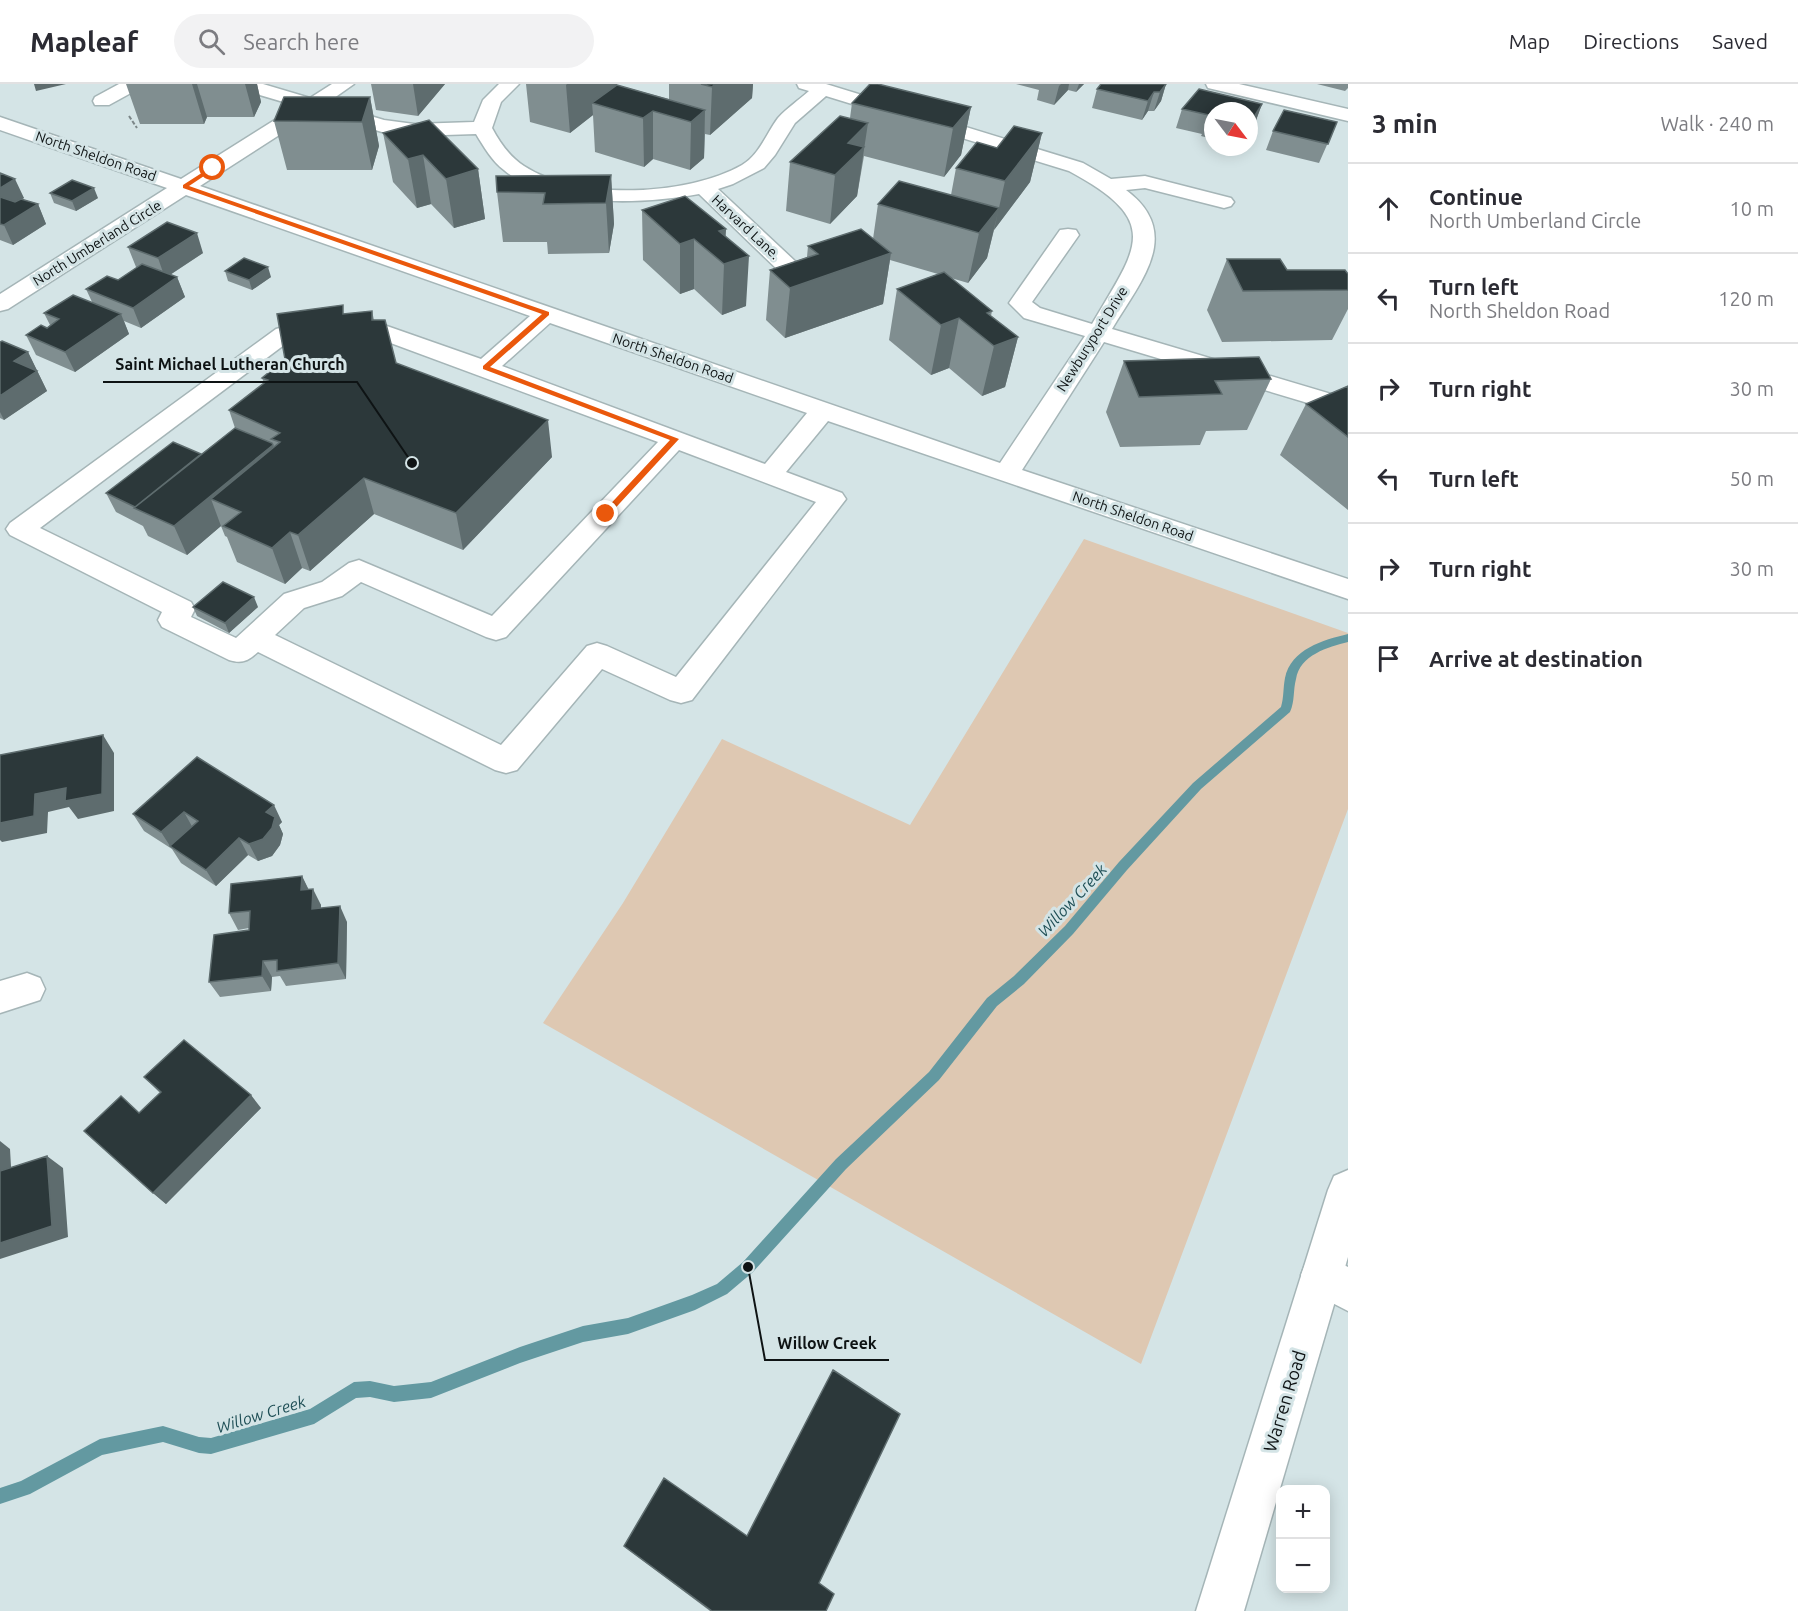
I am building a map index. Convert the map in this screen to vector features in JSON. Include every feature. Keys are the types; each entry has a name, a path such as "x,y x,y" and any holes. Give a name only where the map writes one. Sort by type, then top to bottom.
{"street":[{"path":"102,101 133,84"},
{"path":"243,84 382,126 414,130 482,128"},
{"name":"North Umberland Circle","path":"0,304 345,84"},
{"path":"510,84 492,100 482,128 494,149 509,165 524,176 556,188 619,196 659,195 726,181 751,168 775,143 787,120 814,87 1059,161 1076,167 1116,192 1145,182 1224,202"},
{"path":"1215,84 1348,115"},
{"name":"North Sheldon Road","path":"0,123 1005,474 1348,589"},
{"name":"Harvard Lane.","path":"704,187 788,267"},
{"name":"Newburyport Drive","path":"1005,474 1099,332 1142,258 1145,244 1144,229 1137,214 1116,192"},
{"path":"1068,235 1020,303 1032,313 1348,407"},
{"path":"485,368 547,313"},
{"path":"255,638 506,761 597,654 681,692 833,499 675,439 485,368 364,325 324,323 284,334 20,529 181,609 172,620 239,652 294,601 332,589 358,570 496,630 675,439"},
{"path":"770,475 823,410"},
{"name":"Warren Road","path":"1220,1611 1335,1282 1348,1190"}],"shaded area":[{"path":"1084,539 1348,633 1348,809 1141,1364 543,1023 623,903 722,739 910,825"}],"building":[{"path":"870,84 971,107 953,128 852,103"},
{"path":"1101,84 1166,84 1160,92 1154,92 1148,101 1097,89"},
{"path":"617,85 705,110 691,122 653,111 643,118 592,103"},
{"path":"1199,89 1254,102 1204,102 1204,114 1182,109"},
{"path":"284,97 370,97 362,122 274,121"},
{"path":"1284,110 1337,122 1328,144 1273,131"},
{"path":"840,116 868,123 848,143 864,147 835,175 790,162"},
{"path":"429,120 478,169 446,179 423,155 408,159 383,133"},
{"path":"1014,126 1042,133 1005,181 956,168 977,142 997,148"},
{"path":"0,173 15,179 0,188"},
{"path":"611,175 606,203 543,204 545,193 497,192 496,176"},
{"path":"72,180 94,188 72,201 50,193"},
{"path":"899,181 999,208 979,233 878,204"},
{"path":"685,196 726,229 719,231 749,256 724,264 694,239 680,244 642,210"},
{"path":"0,197 15,202 21,199 38,204 4,225 0,224"},
{"path":"167,222 197,233 158,258 128,247"},
{"path":"861,229 891,253 790,288 770,270 818,254 808,246"},
{"path":"244,258 268,267 249,280 225,271"},
{"path":"1227,259 1280,259 1287,270 1345,270 1348,274 1348,290 1243,291"},
{"path":"142,264 177,277 133,308 86,289 107,276 118,280"},
{"path":"944,272 992,311 987,313 1018,337 994,346 959,318 941,325 897,289"},
{"path":"73,295 121,314 65,352 26,335 41,325 47,328 59,319 44,313"},
{"path":"343,305 343,314 372,311 372,320 385,320 396,363 548,420 456,513 364,478 298,535 290,532 272,548 223,526 241,512 211,499 280,442 271,439 280,433 229,410 268,380 262,378 285,359 277,314"},
{"path":"0,342 28,352 14,361 37,371 0,396"},
{"path":"1259,357 1271,379 1215,381 1222,394 1139,397 1124,361"},
{"path":"1348,386 1348,437 1306,404"},
{"path":"235,428 273,445 174,526 134,508"},
{"path":"173,442 201,454 135,507 106,493"},
{"path":"223,582 254,597 225,623 193,607"},
{"path":"103,735 102,794 65,801 66,788 35,794 34,816 0,823 0,755"},
{"path":"197,757 274,805 266,812 275,817 272,828 263,839 249,844 239,838 206,870 170,846 198,821 184,812 161,832 133,814"},
{"path":"302,876 301,890 313,889 312,909 340,906 338,963 277,971 277,960 263,961 262,976 209,982 214,935 249,930 250,911 229,913 231,884"},
{"path":"184,1040 251,1095 153,1193 84,1131 121,1096 139,1113 161,1092 144,1077"},
{"path":"47,1156 52,1226 0,1243 0,1171"},
{"path":"833,1370 900,1414 819,1583 834,1594 826,1611 712,1611 624,1546 664,1478 747,1536"}],"waterway":[{"name":"Willow Creek","path":"0,1496 24,1488 100,1447 163,1434 199,1445 211,1446 314,1416 354,1390 370,1389 394,1394 431,1390 520,1355 583,1334 628,1326 695,1302 722,1289 748,1267 841,1164 934,1076 992,1002 1019,980 1069,930 1123,866 1197,786 1286,709 1295,665 1316,649 1348,638"}],"place":[{"name":"Saint Michael Lutheran Church","path":"412,463"},
{"name":"Willow Creek","path":"748,1267"}],"route":[{"path":"213,168 185,187 547,313 485,368 675,439 606,514"}]}
